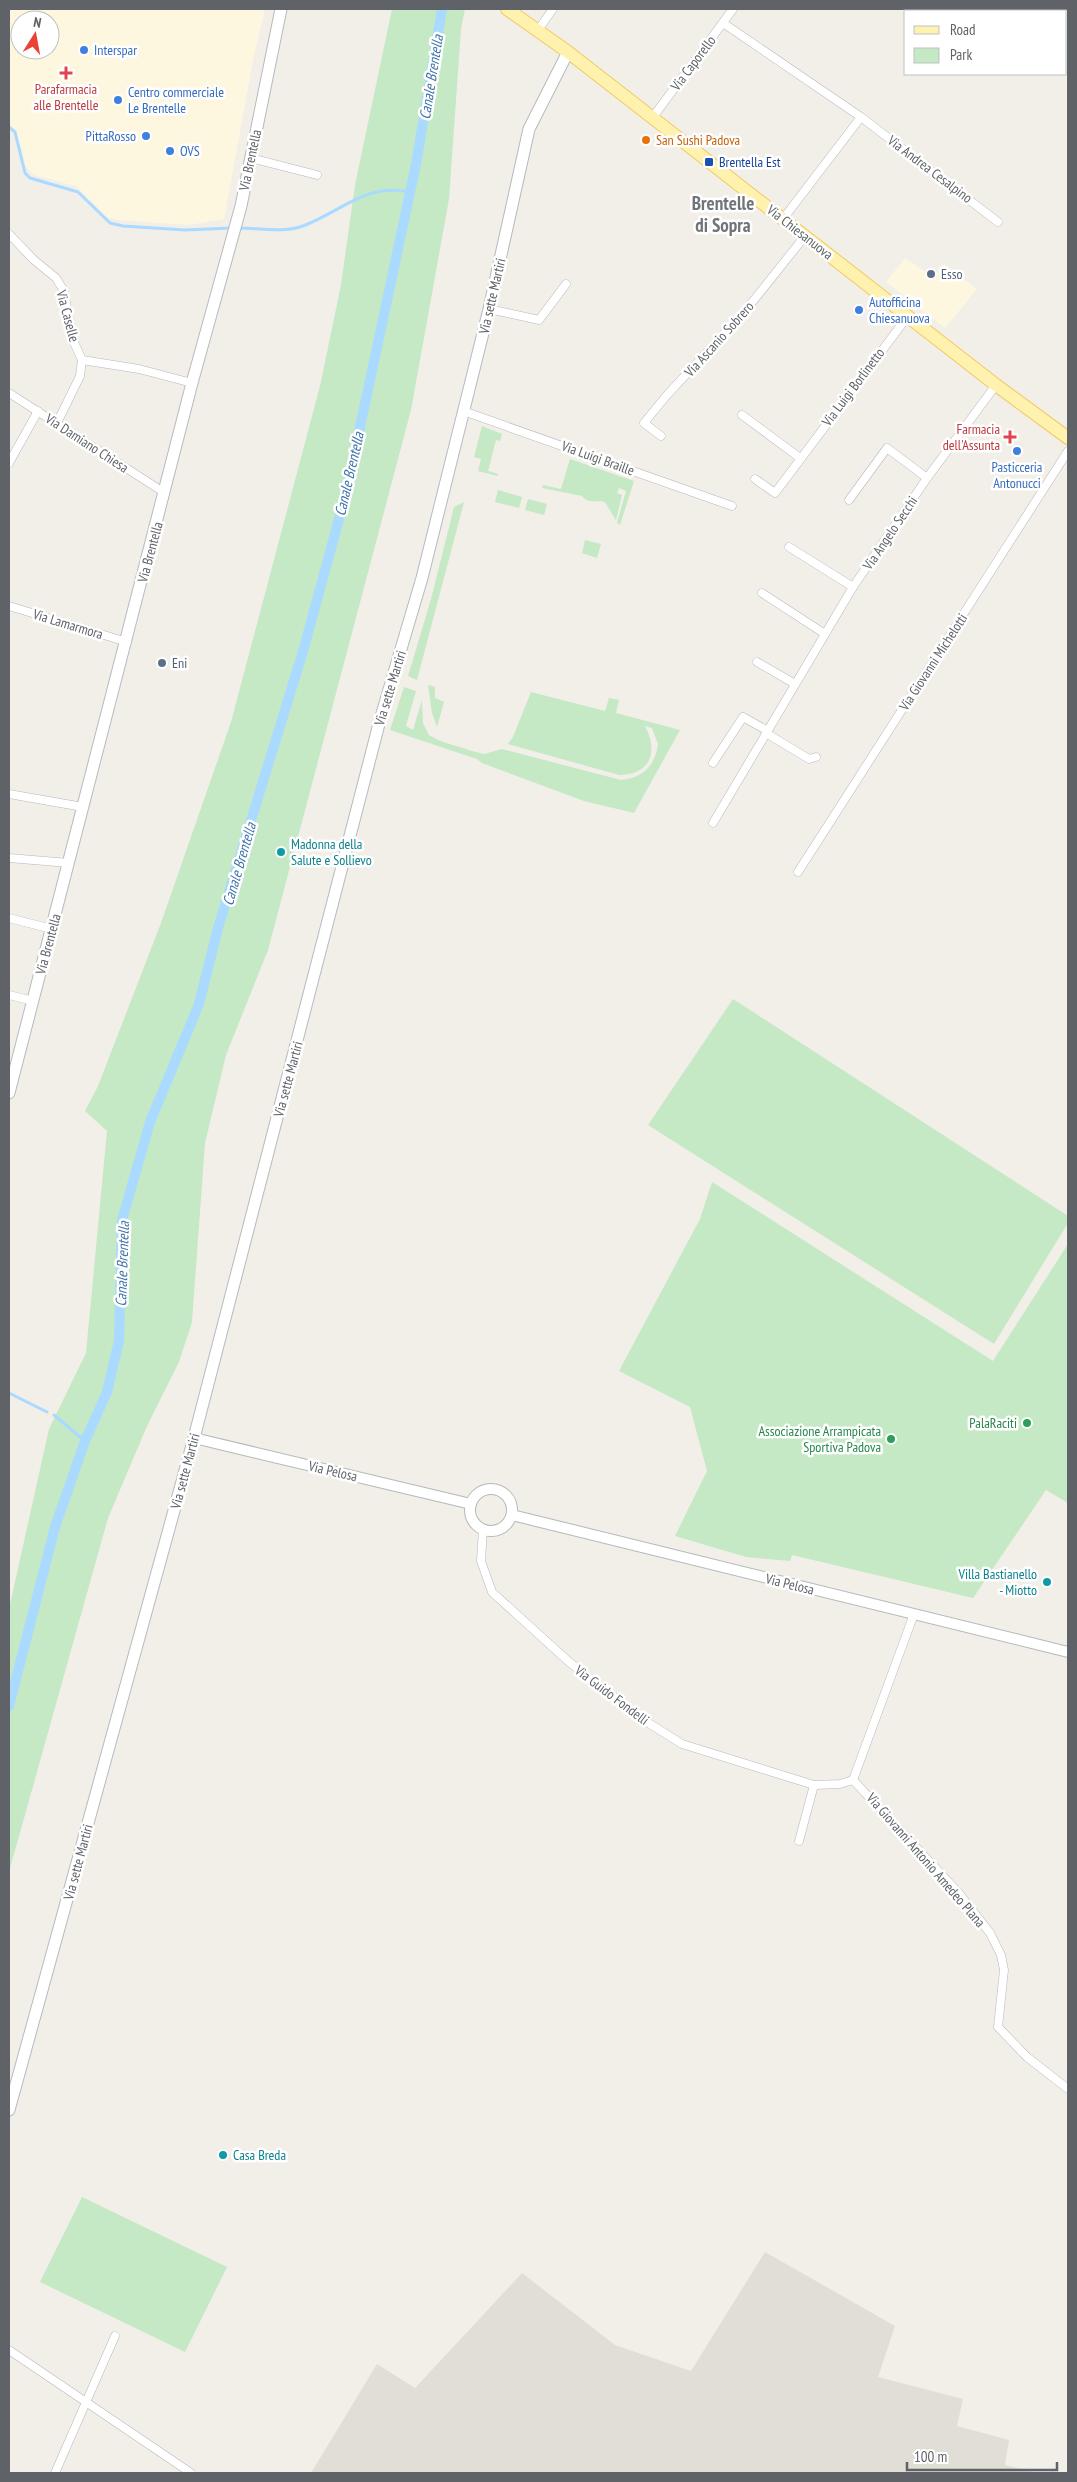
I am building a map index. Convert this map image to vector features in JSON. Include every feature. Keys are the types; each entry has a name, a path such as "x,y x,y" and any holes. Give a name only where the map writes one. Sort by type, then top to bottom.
{"main road":[{"name":"Via Brentella","path":"9,1093 11,1077 84,807 166,492 192,383 233,235 251,158 281,9"},
{"name":"Via Chiesanuova","path":"507,9 568,52 996,385 1068,438"},
{"name":"Via sette Martiri","path":"9,2110 194,1438 380,720 422,578 489,309 529,129 568,52"}],"street":[{"path":"538,30 553,9"},
{"name":"Via Caporello","path":"653,117 733,9"},
{"name":"Via Andrea Cesalpino","path":"723,23 861,117 998,222"},
{"path":"783,219 861,117"},
{"path":"251,158 317,175"},
{"name":"Via Caselle","path":"9,234 34,260 56,278 64,291 72,338 82,360 80,376 57,423"},
{"name":"Via Ascanio Sobrero","path":"661,436 644,422 667,394 746,310 805,236"},
{"path":"489,309 539,320 566,284"},
{"name":"Via Luigi Borlinetto","path":"755,479 775,493 908,316"},
{"name":"Via Caselle","path":"82,360 138,370 192,383"},
{"name":"Via Angelo Secchi","path":"713,823 853,588 927,478 996,385"},
{"name":"Via Damiano Chiesa","path":"9,393 166,492"},
{"path":"9,463 38,411"},
{"name":"Via Luigi Braille","path":"464,412 732,506"},
{"path":"742,415 800,458"},
{"path":"849,500 887,448 927,478"},
{"name":"Via Giovanni Michelotti","path":"798,872 1068,451"},
{"path":"789,547 853,588"},
{"path":"762,593 825,634"},
{"name":"Via Lamarmora","path":"9,606 127,642"},
{"path":"757,662 795,684"},
{"path":"713,763 743,717 809,760 816,756"},
{"path":"9,794 84,807"},
{"path":"9,858 69,863"},
{"path":"9,918 52,928"},
{"path":"9,994 33,1001"},
{"name":"Via Pelosa","path":"194,1438 472,1504"},
{"path":"487,1490 496,1490 508,1497 512,1506 512,1515 502,1528 496,1531 483,1529 474,1521 471,1513 472,1504 479,1494 487,1490"},
{"name":"Via Pelosa","path":"512,1515 1068,1652"},
{"name":"Via Guido Fondelli","path":"483,1529 481,1561 492,1592 568,1661 639,1717 682,1744 814,1785 840,1784 853,1780"},
{"path":"853,1780 914,1614"},
{"name":"Via Giovanni Antonio Amedeo Plana","path":"853,1780 958,1892 990,1933 1001,1955 1004,1970 998,2027 1027,2057 1068,2089"},
{"path":"799,1841 814,1785"},
{"path":"55,2473 115,2336"},
{"path":"9,2350 191,2473"}],"shaded area":[{"path":"9,9 265,9 253,60 224,219 188,225 118,220 107,217 76,186 34,175 26,167 21,146 9,123"},
{"path":"905,258 933,277 944,264 977,289 945,328 886,282"},
{"path":"765,2252 895,2326 878,2377 963,2399 957,2426 1009,2440 1005,2465 1037,2473 311,2473 377,2364 415,2388 522,2273 615,2345 691,2371"}],"green space":[{"path":"392,9 465,9 461,29 449,199 411,410 268,950 226,1055 205,1143 192,1322 179,1362 147,1426 108,1518 9,1872 9,1609 49,1429 86,1353 107,1131 85,1111 98,1086 161,923 231,722 320,386 341,285 355,185"},
{"path":"482,426 502,434 500,441 496,440 488,471 498,474 498,476 478,471 481,459 474,457"},
{"path":"570,459 634,481 620,525 617,523 626,491 619,488 617,493 622,495 616,520 605,502 590,501 582,496 542,488 543,485 561,489"},
{"path":"498,490 522,497 519,508 495,502"},
{"path":"528,499 547,504 544,515 525,510"},
{"path":"464,502 417,680 408,676 431,599 454,507"},
{"path":"585,540 601,544 597,558 582,553"},
{"path":"428,685 435,687 435,698 444,702 437,727 432,713"},
{"path":"404,687 416,691 406,726 413,730 422,700 423,723 429,735 440,741 484,754 502,749 621,780 642,774 651,765 658,744 652,728 645,726 651,745 649,760 645,766 630,774 619,775 508,744 513,737 531,692 605,711 609,698 619,700 616,713 680,730 634,813 584,801 482,763 477,759 390,730"},
{"path":"733,999 1068,1216 1068,1223 994,1344 648,1125"},
{"path":"712,1182 993,1361 1068,1244 1068,1503 1046,1490 973,1598 792,1555 790,1561 746,1557 675,1536 707,1471 690,1407 619,1371 700,1219"},
{"path":"82,2197 227,2267 185,2352 40,2282"}],"waterway":[{"name":"Canale Brentella","path":"9,1706 55,1527 85,1441 107,1392 119,1341 122,1220 150,1122 199,1004 218,928 304,648 346,493 416,164 442,9"},
{"path":"9,127 15,132 25,173 30,178 78,192 110,223 123,226 185,230 232,228"},
{"path":"238,228 279,230 295,228 317,220 366,195 394,190 410,192"},
{"path":"9,1393 47,1412"},
{"path":"54,1415 85,1441"}],"place":[{"name":"Interspar","path":"84,50"},
{"name":"Parafarmacia alle Brentelle","path":"66,73"},
{"name":"Centro commerciale Le Brentelle","path":"118,100"},
{"name":"PittaRosso","path":"146,136"},
{"name":"San Sushi Padova","path":"646,140"},
{"name":"OVS","path":"170,151"},
{"name":"Brentella Est","path":"709,162"},
{"name":"Esso","path":"931,274"},
{"name":"Autofficina Chiesanuova","path":"859,310"},
{"name":"Farmacia dell'Assunta","path":"1010,437"},
{"name":"Pasticceria Antonucci","path":"1017,451"},
{"name":"Eni","path":"162,663"},
{"name":"Madonna della Salute e Sollievo","path":"281,852"},
{"name":"PalaRaciti","path":"1027,1423"},
{"name":"Associazione Arrampicata Sportiva Padova","path":"891,1439"},
{"name":"Villa Bastianello - Miotto","path":"1047,1582"},
{"name":"Casa Breda","path":"223,2155"}],"district":[{"name":"Brentelle di Sopra","path":"723,214"}]}
